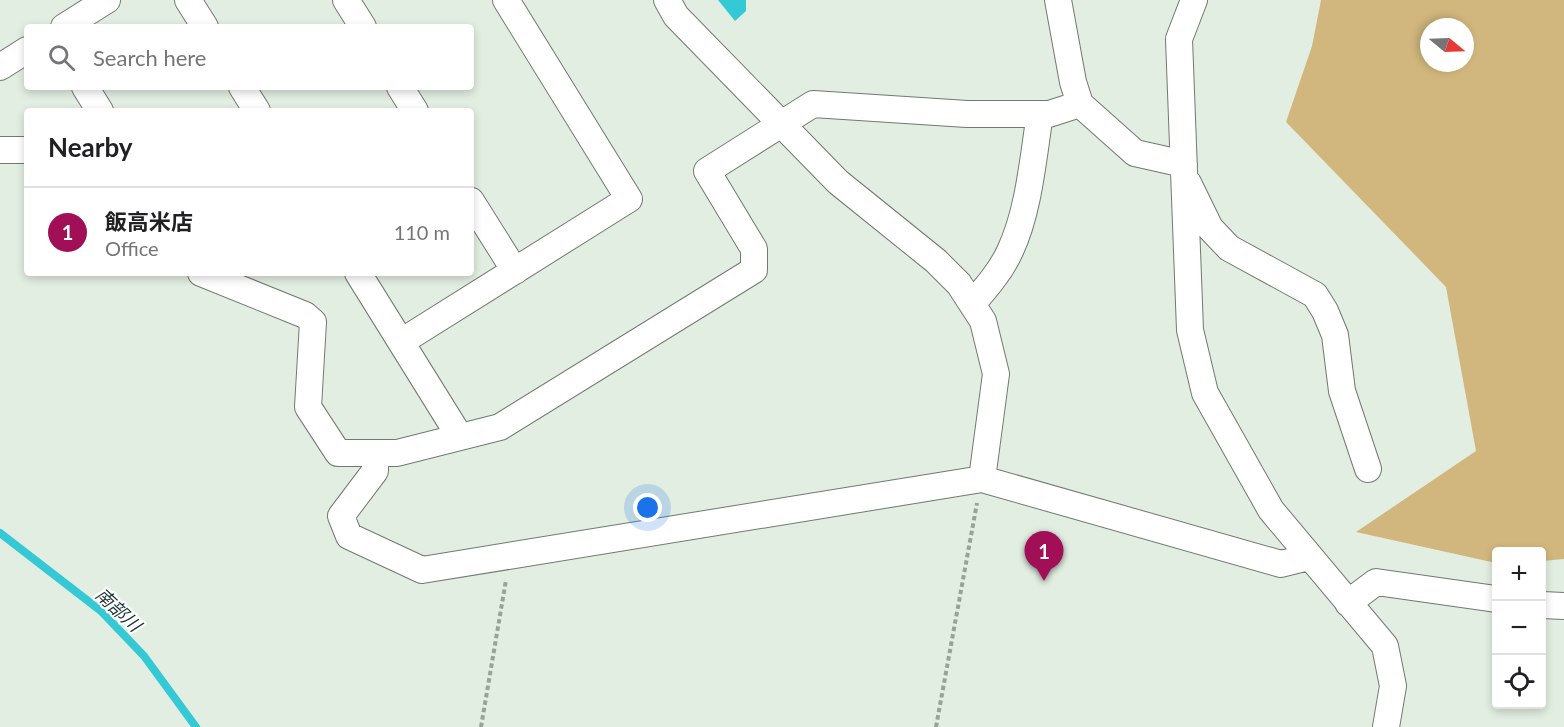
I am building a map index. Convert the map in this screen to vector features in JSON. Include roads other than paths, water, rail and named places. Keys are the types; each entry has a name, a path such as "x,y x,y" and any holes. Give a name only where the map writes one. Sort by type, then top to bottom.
{"street":[{"path":"69,24 107,0"},
{"path":"188,0 203,24"},
{"path":"346,0 361,24"},
{"path":"401,342 629,199 506,0"},
{"path":"667,0 676,16 838,182 936,261 959,285 972,304 983,321 996,374 982,479"},
{"path":"1059,0 1073,82 1080,104 1135,153 1184,169 1210,228 1229,248 1315,295 1335,335 1342,391 1368,470"},
{"path":"1194,0 1179,39 1190,330 1204,393 1271,510 1385,646 1393,686 1386,727"},
{"path":"0,67 24,52"},
{"path":"87,90 98,108"},
{"path":"244,90 255,108"},
{"path":"402,90 413,108"},
{"path":"208,276 305,315 313,322 308,407 338,453 397,453 500,427 754,270 754,249 707,171 813,104 967,114 1049,114 1080,104"},
{"path":"972,304 991,283 1010,252 1022,220 1040,114"},
{"path":"0,150 24,150"},
{"path":"474,206 515,271"},
{"path":"360,276 460,437"},
{"path":"375,453 375,471 341,516 349,536 422,570 982,479 1281,564 1309,557"},
{"path":"1348,603 1376,582 1492,598"},
{"path":"1546,605 1564,606"}],"water":[{"path":"718,0 746,0 746,11 735,21"}],"waterway":[{"name":"南部川","path":"0,533 101,611 144,656 196,727"}],"place":[{"name":"飯高米店","path":"1044,581"}]}
